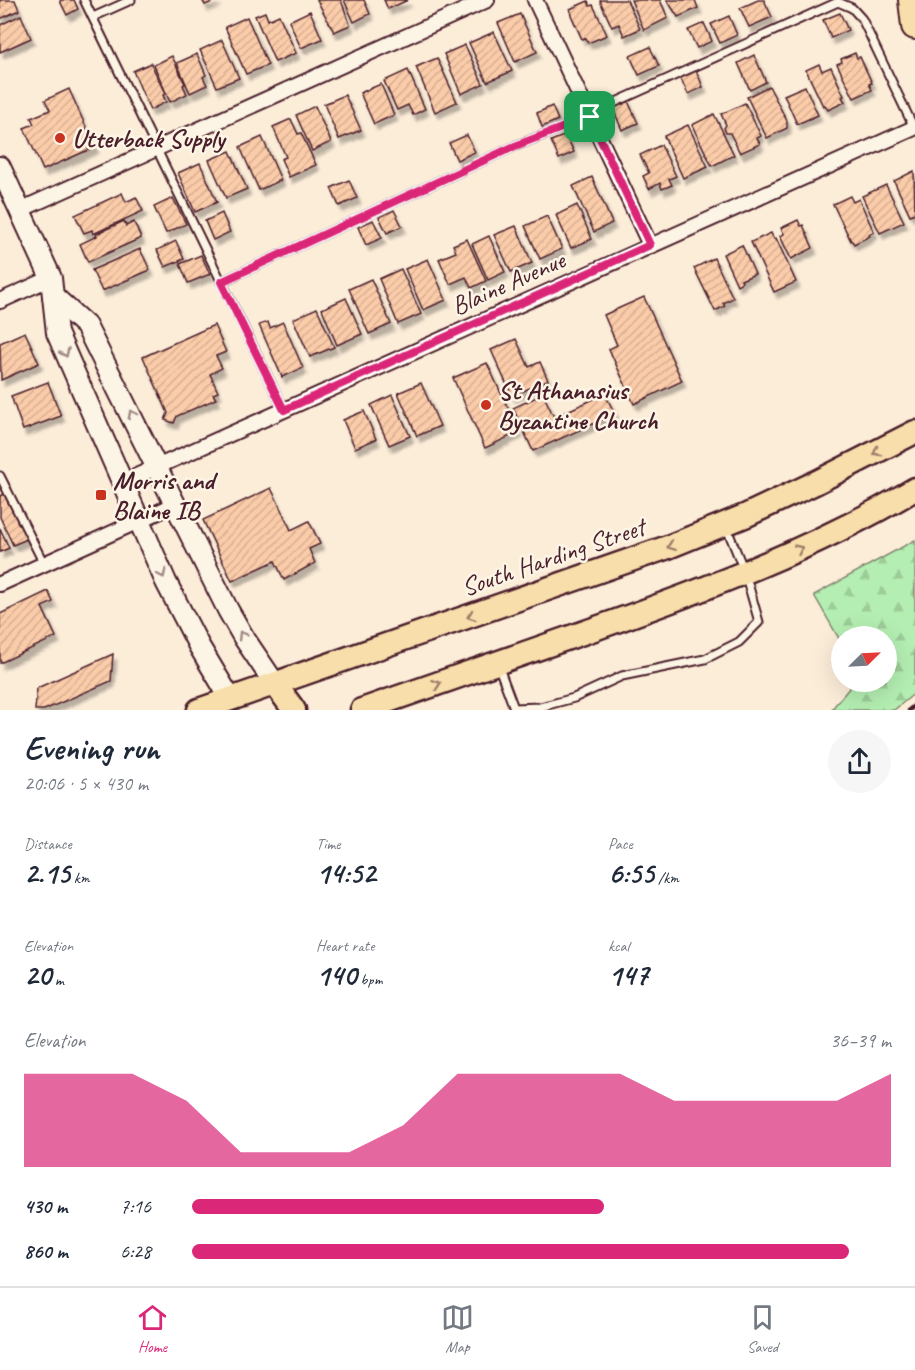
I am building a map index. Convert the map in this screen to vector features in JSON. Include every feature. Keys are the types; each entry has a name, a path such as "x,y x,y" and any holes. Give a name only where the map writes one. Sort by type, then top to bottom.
{"highway":[{"path":"912,0 915,26"}],"main road":[{"path":"0,167 52,287 57,333 138,520 184,618 234,704"},
{"path":"52,287 86,326 235,624 294,710"},
{"name":"South Harding Street","path":"199,710 234,704 275,684 618,565 725,524 817,483 915,432"},
{"path":"362,710 660,606 745,573 815,542 915,489"}],"street":[{"path":"20,210 487,0"},
{"path":"535,0 650,245"},
{"name":"Blaine Avenue","path":"122,483 914,128"},
{"path":"0,301 52,287"},
{"path":"0,584 176,504"}],"lane":[{"path":"84,0 284,410"},
{"path":"93,17 131,0"},
{"path":"221,282 515,146 590,117 605,107 838,2 852,8 862,19 914,128"},
{"path":"0,476 44,564"},
{"path":"497,663 514,709 540,707 574,698 622,676 705,659 740,642 759,622 745,573 725,524"}],"green space":[{"path":"915,540 915,693 894,710 831,710 846,692 897,692 897,626 832,626 814,595"}],"building":[{"path":"0,0 15,0 19,10 0,19"},
{"path":"74,0 78,9 67,15 60,1"},
{"path":"202,0 217,0 205,5"},
{"path":"317,0 341,0 350,25 334,32"},
{"path":"344,0 364,0 370,14 354,22"},
{"path":"384,0 408,0 388,9"},
{"path":"627,0 640,29 624,36 619,24 612,27 600,1"},
{"path":"631,0 660,0 668,18 644,30"},
{"path":"667,0 695,0 698,8 678,17"},
{"path":"758,0 764,0 772,17 749,27 740,8"},
{"path":"588,1 590,6 593,5 607,35 588,43 586,38 582,39 570,9"},
{"path":"310,11 322,39 301,48 289,21"},
{"path":"265,12 268,20 279,15 296,53 275,62 255,16"},
{"path":"840,13 848,30 831,38 823,20"},
{"path":"520,14 537,52 515,62 498,23"},
{"path":"21,15 31,38 0,52 0,25"},
{"path":"729,16 737,35 720,43 711,24"},
{"path":"247,17 268,65 246,74 225,27"},
{"path":"704,23 712,41 697,48 688,30"},
{"path":"494,32 512,71 487,82 469,43"},
{"path":"222,40 239,78 217,87 200,50"},
{"path":"465,45 483,84 461,94 444,54"},
{"path":"650,47 659,66 639,75 630,56"},
{"path":"855,53 857,58 860,57 872,83 869,84 872,90 854,98 837,64 842,62 841,59"},
{"path":"197,54 206,75 203,77 207,85 190,93 177,63"},
{"path":"754,55 766,82 750,90 738,63"},
{"path":"172,56 185,84 183,85 187,94 170,102 154,65"},
{"path":"437,58 457,102 435,112 416,67"},
{"path":"151,63 165,94 163,95 166,102 150,110 133,71"},
{"path":"819,64 822,71 831,67 844,96 842,97 845,102 828,110 825,105 823,106 806,70"},
{"path":"408,70 425,109 413,115 408,105 397,110 384,81"},
{"path":"696,70 703,87 688,94 680,77"},
{"path":"381,84 394,115 374,124 360,93"},
{"path":"769,86 787,121 787,128 767,138 747,97"},
{"path":"805,86 818,115 797,124 784,95"},
{"name":"Utterback Supply","path":"69,89 95,147 43,170 24,128 34,124 31,118 50,110 45,100"},
{"path":"345,95 361,130 339,139 324,104"},
{"path":"627,99 638,123 622,130 612,106"},
{"path":"745,103 761,136 757,138 760,144 740,153 730,133 726,133 724,128 726,125 721,114"},
{"path":"315,106 331,142 312,151 296,115"},
{"path":"552,106 558,120 542,127 537,113"},
{"path":"714,114 734,155 712,166 692,125"},
{"path":"291,119 298,134 301,133 316,165 289,177 281,159 286,157 273,127"},
{"path":"688,125 708,167 683,178 664,136"},
{"path":"467,135 475,152 457,160 449,143"},
{"path":"566,135 574,152 559,159 551,141"},
{"path":"262,137 281,180 259,190 240,147"},
{"path":"661,145 676,176 669,179 672,185 662,189 660,183 649,189 643,176 649,173 640,155"},
{"path":"230,151 247,189 226,198 209,160"},
{"path":"200,163 217,202 195,212 178,173"},
{"path":"914,171 915,213 910,215 894,181"},
{"path":"592,177 612,223 594,232 573,186"},
{"path":"349,180 357,198 339,206 331,188"},
{"path":"886,185 904,222 880,233 862,196"},
{"path":"122,193 126,202 136,197 143,211 93,234 92,230 84,233 75,215"},
{"path":"850,196 853,202 859,199 874,232 854,244 833,204"},
{"path":"173,198 186,224 166,233 154,207"},
{"path":"577,205 592,239 571,248 556,215"},
{"path":"394,210 402,226 387,233 379,217"},
{"path":"222,213 230,232 213,240 205,221"},
{"path":"547,216 562,249 540,259 525,226"},
{"path":"373,220 382,238 366,245 358,227"},
{"path":"798,220 801,226 803,225 813,248 791,259 780,236 784,234 781,228"},
{"path":"124,221 126,226 134,222 141,238 88,262 80,244"},
{"path":"516,226 532,263 511,272 494,235"},
{"path":"771,233 774,239 776,238 796,282 774,292 751,242"},
{"path":"489,236 505,272 488,280 472,244"},
{"path":"467,239 486,281 471,288 466,277 450,284 439,259 456,252 453,245"},
{"path":"176,241 184,259 165,267 157,250"},
{"path":"742,245 755,274 741,280 742,282 737,285 723,254"},
{"path":"140,249 150,270 102,291 92,270"},
{"path":"201,255 210,274 188,283 180,264"},
{"path":"714,258 733,298 723,303 725,306 715,311 694,268"},
{"path":"428,259 446,300 423,310 405,269"},
{"path":"401,269 421,314 398,324 379,279"},
{"path":"371,279 391,324 369,334 349,289"},
{"path":"644,297 682,381 634,404 609,349 617,345 604,315"},
{"path":"346,298 362,334 337,345 322,309"},
{"path":"317,308 334,347 310,357 293,319"},
{"path":"268,322 270,328 283,322 303,368 282,377 259,325"},
{"path":"214,325 226,352 216,356 222,368 210,374 218,392 213,394 216,399 177,416 174,423 165,420 168,413 143,357"},
{"path":"25,332 39,363 1,380 0,343"},
{"path":"516,339 529,367 540,362 548,380 512,396 491,350"},
{"name":"St Athanasius Byzantine Church","path":"487,363 519,432 485,448 453,378"},
{"path":"48,382 61,416 23,430 11,396"},
{"path":"421,383 440,426 417,436 398,393"},
{"path":"543,394 554,417 605,394 615,414 533,451 513,408"},
{"path":"392,395 410,436 389,445 371,405"},
{"path":"364,411 376,439 355,448 343,420"},
{"path":"271,488 291,530 309,521 320,544 309,549 315,563 284,580 275,561 232,581 203,520"},
{"path":"7,493 27,539 13,545 0,517 0,496"},
{"path":"0,528 9,548 0,552"},
{"path":"48,591 53,602 42,607 56,637 0,663 0,614"},
{"path":"113,654 111,681 44,710 35,710 37,688"}],"railway":[{"path":"909,710 915,705"}],"place":[{"name":"Utterback Supply","path":"60,138"},
{"name":"St Athanasius Byzantine Church","path":"486,405"},
{"name":"Morris and Blaine IB","path":"101,495"}],"route":[{"path":"590,117 650,245 284,410 221,282 515,146 590,117"}]}
